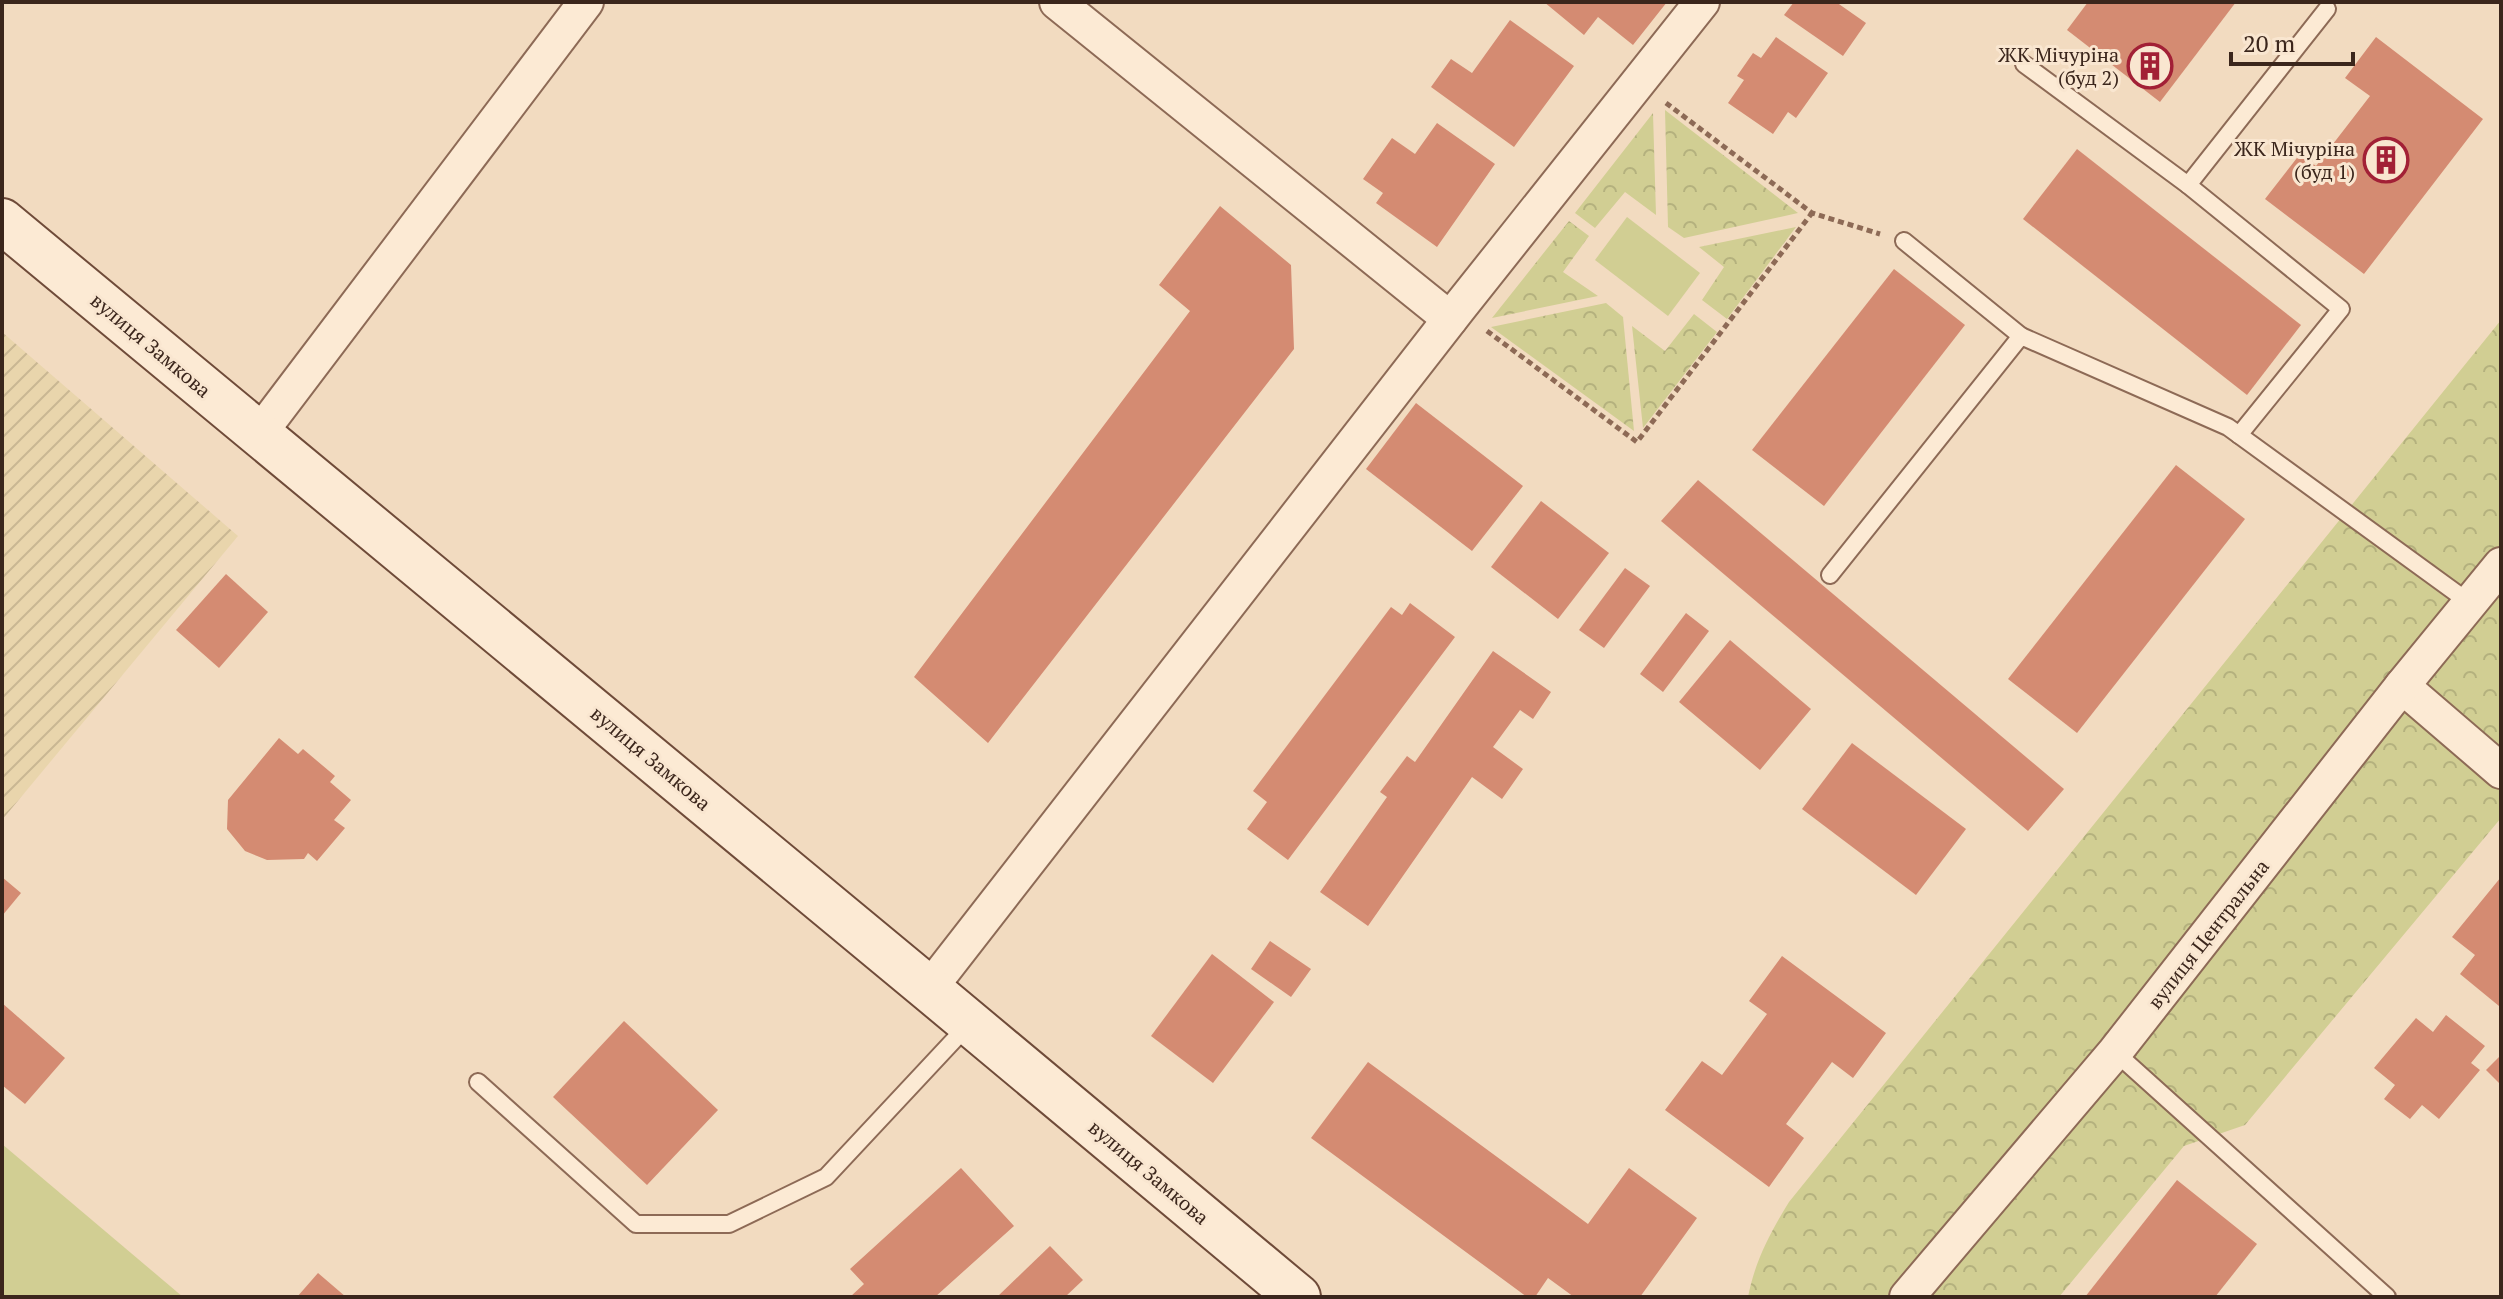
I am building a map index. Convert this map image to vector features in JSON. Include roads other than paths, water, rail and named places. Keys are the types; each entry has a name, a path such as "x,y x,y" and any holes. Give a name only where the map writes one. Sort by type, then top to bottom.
{"street":[{"path":"259,434 586,2"},
{"path":"1057,2 1454,314"},
{"path":"929,989 1454,314 1702,2"},
{"name":"вулиця Замкова","path":"2,221 1298,1297"},
{"name":"вулиця Центральна","path":"1907,1297 2115,1052 2402,686 2501,565"},
{"path":"2402,686 2501,771"}],"lane":[{"path":"2188,185 2327,9"},
{"path":"2024,64 2188,185 2341,309 2239,435"},
{"path":"1904,241 2021,336 2228,427 2470,603"},
{"path":"1830,575 2021,336"},
{"path":"478,1082 636,1224 729,1224 826,1177 970,1023"},
{"path":"2115,1052 2387,1297"}],"place":[{"name":"ЖК Мічуріна (буд 2)","path":"2150,66"},
{"name":"ЖК Мічуріна (буд 1)","path":"2386,160"}]}
